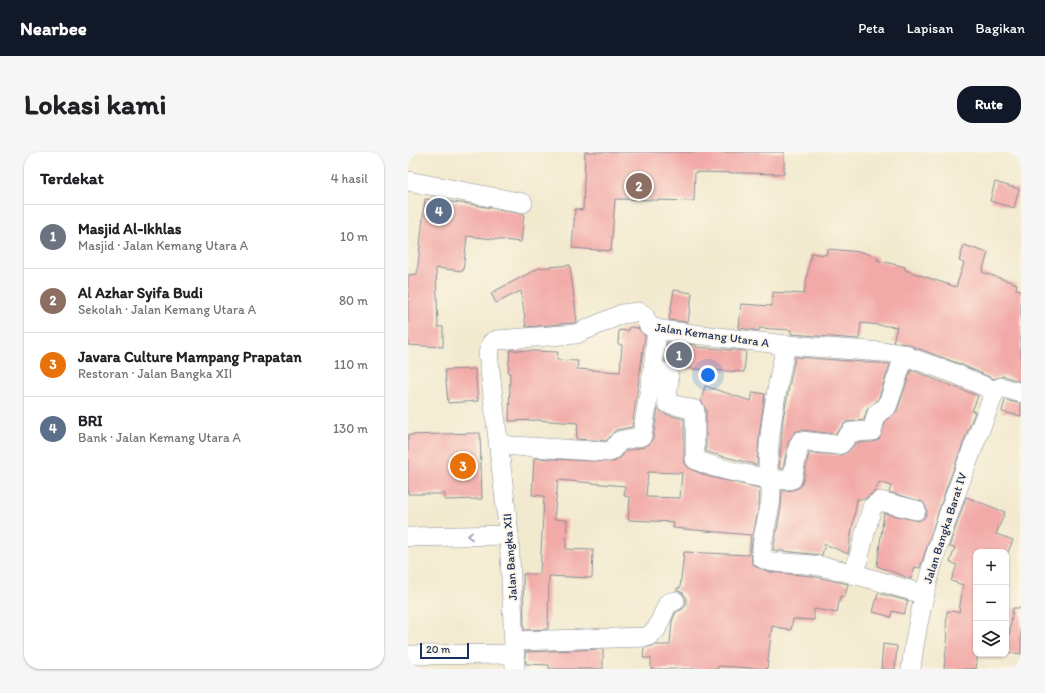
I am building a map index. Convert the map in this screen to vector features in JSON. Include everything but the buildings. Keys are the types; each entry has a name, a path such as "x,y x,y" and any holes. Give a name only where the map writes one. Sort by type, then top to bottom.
{"street":[{"path":"408,181 523,203"},
{"name":"Jalan Kemang Utara A","path":"500,445 488,353 492,342 497,340 576,334 622,314 639,312 644,315 650,326 657,329 786,345 905,354 995,391"},
{"path":"500,445 609,452 613,450 619,441 642,436 644,434 657,329"},
{"path":"786,345 771,427 767,461 772,491 770,507 764,528 762,558 769,562 814,565 924,594"},
{"path":"653,369 668,374 669,376 667,403 695,410 695,460 707,465 769,480 787,481 792,479 801,441 838,445 851,432 872,432 877,413 887,407 905,354"},
{"path":"995,391 1001,387 1021,393"},
{"name":"Jalan Bangka Barat IV","path":"911,669 924,594 959,484 995,391"},
{"name":"Jalan Bangka XII","path":"500,445 509,535 515,655"},
{"path":"854,575 872,507 875,503 880,501 916,510"},
{"path":"408,537 509,535"},
{"path":"408,656 515,655 647,637 656,630 668,603 675,601"}],"place":[{"name":"Al Azhar Syifa Budi","path":"639,186"},
{"name":"BRI","path":"439,211"},
{"name":"Masjid Al-Ikhlas","path":"679,355"},
{"name":"Javara Culture Mampang Prapatan","path":"463,466"}]}
